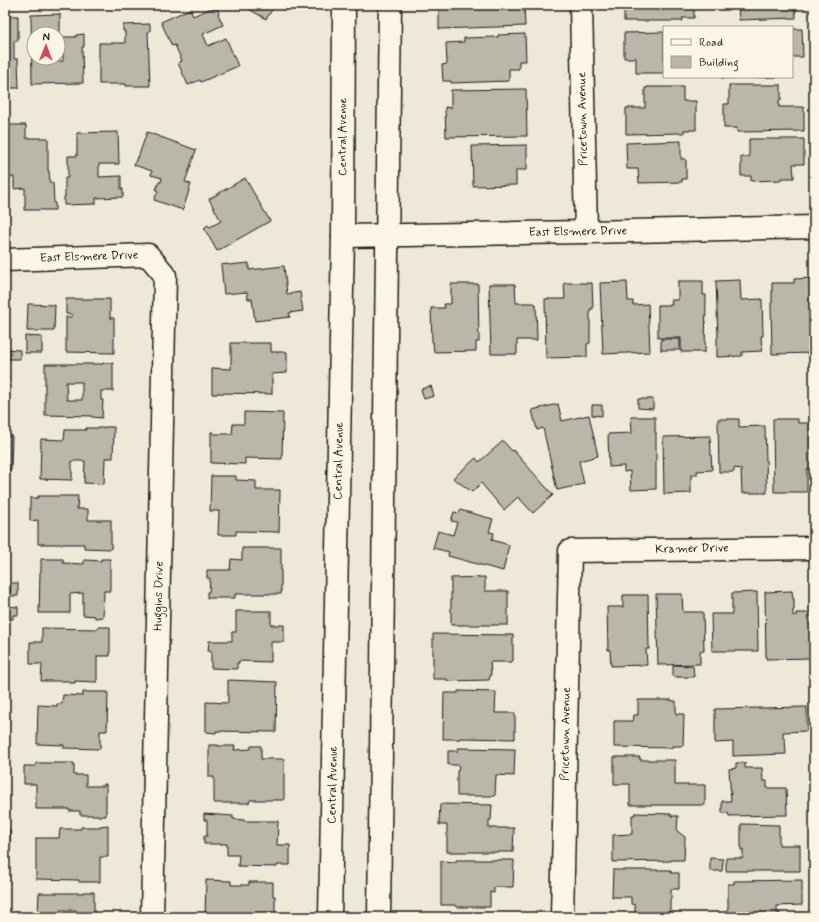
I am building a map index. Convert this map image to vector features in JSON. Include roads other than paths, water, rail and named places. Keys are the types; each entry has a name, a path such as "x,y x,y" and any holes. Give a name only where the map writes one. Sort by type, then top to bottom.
{"street":[{"name":"Central Avenue","path":"330,917 343,236 344,5"},
{"path":"379,917 390,5"},
{"name":"Pricetown Avenue","path":"581,5 586,232"},
{"name":"East Elsmere Drive","path":"343,236 814,227"},
{"name":"East Elsmere Drive","path":"5,260 148,255 165,275"},
{"name":"Huggins Drive","path":"152,917 165,275"},
{"name":"Kramer Drive","path":"570,551 814,548"},
{"name":"Pricetown Avenue","path":"562,917 570,551"}]}
